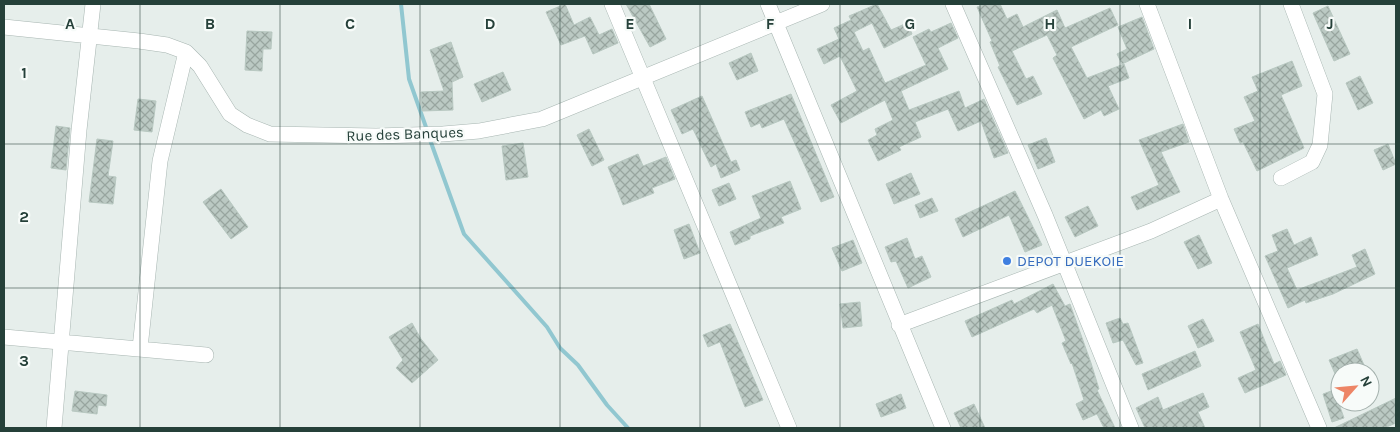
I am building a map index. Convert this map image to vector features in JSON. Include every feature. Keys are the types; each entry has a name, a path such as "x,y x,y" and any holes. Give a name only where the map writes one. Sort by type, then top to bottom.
{"street":[{"path":"54,428 60,342 93,4"},
{"path":"612,4 789,428"},
{"path":"768,4 943,428"},
{"name":"Rue des Banques","path":"186,52 200,66 230,114 247,125 270,134 376,136 479,131 542,120 822,4"},
{"path":"953,4 1024,165 1131,428"},
{"path":"1147,4 1221,199 1319,428"},
{"path":"1281,178 1312,162 1320,145 1325,94 1291,4"},
{"path":"4,27 167,45 186,52 160,161 140,348"},
{"path":"900,325 1151,231 1221,199"},
{"path":"4,337 206,355"}],"building":[{"path":"565,4 574,25 590,17 599,35 612,29 618,43 593,54 585,36 561,45 546,12"},
{"path":"626,4 649,4 666,39 650,47"},
{"path":"877,4 891,30 907,23 912,34 884,48 872,23 854,32 863,51 869,48 885,83 926,65 913,37 929,29 931,32 951,23 958,38 938,48 948,69 901,91 909,110 959,91 965,108 984,99 1008,153 994,158 981,121 958,131 948,109 915,122 921,137 899,147 901,150 878,161 868,140 877,135 875,129 893,120 885,100 841,123 831,105 857,91 840,56 824,64 817,49 839,39 834,28 851,20 849,16"},
{"path":"985,4 1000,4 1007,19 1017,14 1023,27 1057,10 1065,28 1110,8 1118,25 1071,47 1087,78 1124,64 1129,78 1108,86 1119,109 1104,116 1101,110 1084,119 1053,58 1057,55 1047,35 1012,51 1026,79 1033,76 1042,94 1017,105 998,67 1000,66 990,42 992,41 977,7"},
{"path":"1328,6 1350,54 1334,61 1313,13"},
{"path":"1142,17 1154,49 1122,64 1117,54 1127,49 1118,27"},
{"path":"247,31 272,32 271,49 263,49 262,71 245,70"},
{"path":"451,42 463,77 452,82 453,110 422,111 421,92 444,91 430,50"},
{"path":"751,53 758,71 737,80 729,63"},
{"path":"1292,61 1302,86 1281,95 1304,148 1257,171 1243,142 1240,143 1234,129 1255,121 1244,97 1258,91 1252,77"},
{"path":"503,72 511,90 482,102 474,84"},
{"path":"1360,76 1373,103 1358,110 1346,83"},
{"path":"791,94 834,197 821,202 784,119 762,128 760,123 751,127 745,112"},
{"path":"702,96 731,162 736,160 740,170 721,178 716,164 711,167 693,129 682,134 671,110"},
{"path":"138,99 156,101 152,132 134,130"},
{"path":"1183,124 1189,142 1161,152 1180,192 1137,210 1131,197 1159,185 1139,140"},
{"path":"56,126 70,128 66,170 51,168"},
{"path":"589,129 604,160 592,166 577,135"},
{"path":"1046,138 1055,162 1038,169 1028,145"},
{"path":"97,139 113,141 108,176 116,177 113,204 89,202"},
{"path":"523,143 528,177 506,180 502,146"},
{"path":"1388,144 1396,164 1383,170 1374,150"},
{"path":"638,154 643,166 666,157 675,179 652,188 654,193 623,205 608,167"},
{"path":"911,173 920,194 894,204 886,184"},
{"path":"790,181 801,209 781,217 784,223 750,236 750,239 735,245 730,232 761,218 752,196"},
{"path":"729,183 736,199 719,206 712,190"},
{"path":"221,189 248,227 231,239 203,202"},
{"path":"1015,191 1042,245 1025,252 1009,215 963,237 955,219"},
{"path":"932,198 938,211 920,218 915,205"},
{"path":"1088,206 1098,226 1075,237 1065,217"},
{"path":"689,224 700,253 684,259 674,230"},
{"path":"1287,229 1294,245 1311,237 1318,255 1287,268 1297,290 1357,267 1352,255 1365,249 1375,274 1333,294 1306,303 1305,300 1288,308 1265,256 1278,251 1272,235"},
{"path":"1199,235 1212,263 1198,269 1184,242"},
{"path":"907,238 915,259 922,256 931,277 908,288 896,261 891,262 885,247"},
{"path":"853,240 862,263 842,271 832,248"},
{"path":"1053,284 1065,306 1070,304 1091,363 1099,389 1097,390 1115,428 1104,428 1097,414 1083,420 1076,404 1084,400 1072,363 1062,343 1066,341 1052,305 1037,313 1034,309 972,337 965,321 1012,300 1014,304"},
{"path":"860,302 862,326 843,328 840,304"},
{"path":"1120,318 1123,324 1128,323 1143,363 1136,365 1123,340 1113,343 1106,323"},
{"path":"1203,319 1214,341 1198,348 1188,326"},
{"path":"412,323 421,339 438,360 412,383 396,368 403,360 389,337"},
{"path":"730,324 763,400 745,407 720,342 708,347 703,335"},
{"path":"1258,324 1274,364 1280,361 1286,375 1245,393 1238,378 1256,370 1240,332"},
{"path":"1357,349 1363,362 1330,362 1329,360"},
{"path":"1195,351 1201,366 1148,390 1142,374"},
{"path":"75,391 107,395 106,406 98,405 97,414 72,411"},
{"path":"1330,391 1330,412 1342,412 1344,418 1332,422 1323,394"},
{"path":"1203,393 1209,407 1198,412 1205,428 1145,428 1136,408 1158,397 1163,410"},
{"path":"901,394 906,408 881,417 876,404"},
{"path":"1396,398 1396,423 1384,428 1334,428 1367,412 1380,412 1380,406"},
{"path":"974,404 985,428 961,428 954,413"}],"waterway":[{"path":"401,4 409,79 427,130"},
{"path":"429,137 464,234 547,327 560,348 578,365 607,405 628,428"}],"place":[{"name":"DEPOT DUEKOIE","path":"1007,261"}]}
